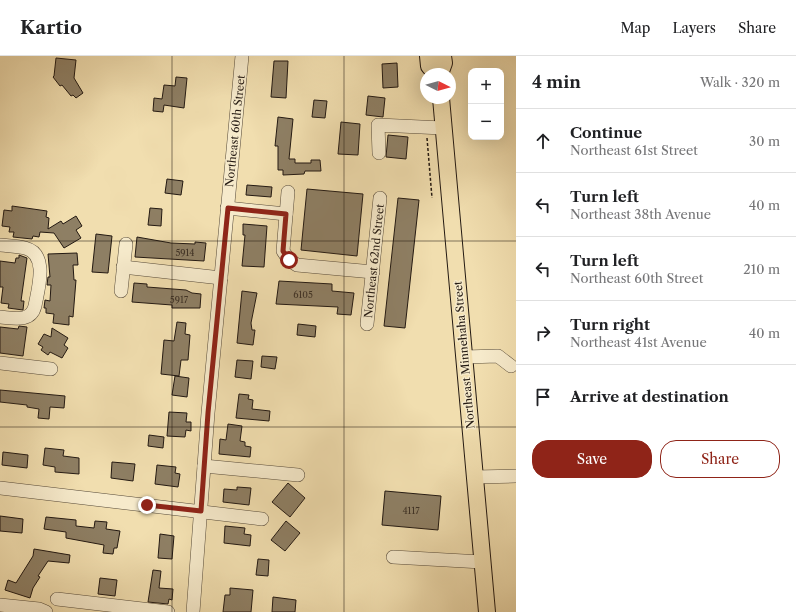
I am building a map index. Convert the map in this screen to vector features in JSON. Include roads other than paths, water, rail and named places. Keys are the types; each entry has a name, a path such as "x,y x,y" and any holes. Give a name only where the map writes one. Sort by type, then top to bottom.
{"main road":[{"path":"428,56 429,66 431,68"},
{"path":"442,68 444,63 443,56"},
{"name":"Northeast Minnehaha Street","path":"441,104 487,612"}],"street":[{"name":"Northeast 60th Street","path":"193,612 204,466 242,56"},
{"path":"379,153 378,125 443,128"},
{"path":"288,192 283,251 289,260 297,265 373,272"},
{"name":"Northeast 62nd Street","path":"368,324 380,198"},
{"path":"228,208 286,214"},
{"path":"121,291 126,244"},
{"path":"0,245 29,250 38,257 40,266 35,306 31,315 22,319 0,317"},
{"path":"123,268 221,278"},
{"path":"465,357 498,356 511,366"},
{"path":"0,363 51,369"},
{"path":"204,466 298,475"},
{"path":"475,477 516,476"},
{"path":"0,488 262,519"},
{"path":"393,557 482,562"},
{"path":"57,599 168,612"},
{"path":"0,605 39,609 46,612"}]}
